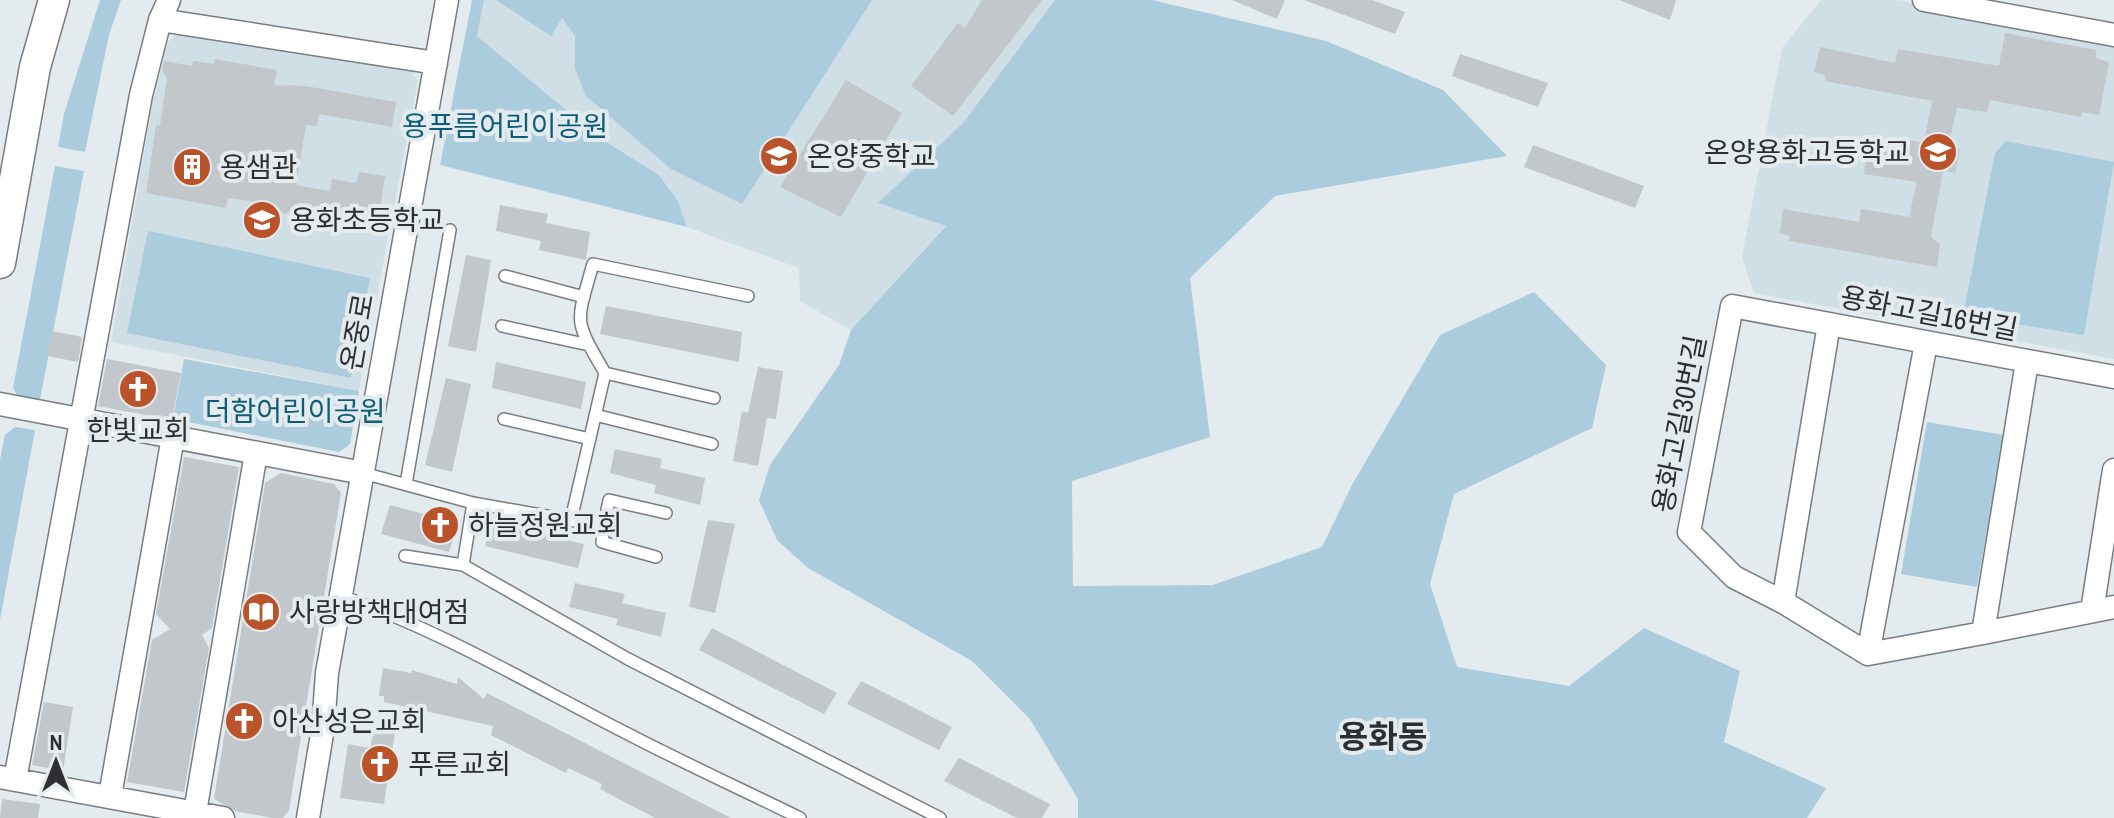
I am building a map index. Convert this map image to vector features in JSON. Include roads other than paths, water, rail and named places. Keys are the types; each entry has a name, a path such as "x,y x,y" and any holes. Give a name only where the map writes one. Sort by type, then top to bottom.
{"main road":[{"path":"0,263 35,67 54,0"}],"street":[{"name":"온중로","path":"308,818 341,596 447,0"},
{"path":"1924,0 2114,35"},
{"path":"223,818 7,778 80,419 138,110 164,10 436,63"},
{"name":"용화고길16번길","path":"1732,306 2114,377"},
{"name":"용화고길30번길","path":"1732,306 1689,532 1734,577 1783,602 1868,654"},
{"path":"1783,602 1829,324"},
{"path":"1926,343 1868,654 2103,609 2114,475"},
{"path":"1983,633 2027,362"},
{"path":"0,404 363,473"},
{"path":"110,796 173,437"},
{"path":"195,812 256,453"}],"lane":[{"path":"406,484 450,230"},
{"path":"571,520 605,373 577,317 593,264 748,296"},
{"path":"505,276 584,297"},
{"path":"502,326 589,345"},
{"path":"605,373 714,398"},
{"path":"595,415 712,444"},
{"path":"504,419 590,439"},
{"path":"363,473 473,503 604,526"},
{"path":"656,557 602,542 609,500 666,513"},
{"path":"463,565 473,503"},
{"path":"405,556 463,565 628,659 940,818"},
{"path":"341,596 386,612 561,696 629,735 800,818"}],"place":[{"name":"온양용화고등학교","path":"1938,152"},
{"name":"온양중학교","path":"779,156"},
{"name":"용샘관","path":"192,167"},
{"name":"용화초등학교","path":"262,220"},
{"name":"한빛교회","path":"138,389"},
{"name":"하늘정원교회","path":"440,525"},
{"name":"사랑방책대여점","path":"261,612"},
{"name":"아산성은교회","path":"244,721"},
{"name":"푸른교회","path":"380,764"}],"district":[{"name":"용화동","path":"1383,736"}],"park label":[{"name":"용푸름어린이공원","path":"505,126"},
{"name":"더함어린이공원","path":"295,411"}]}
